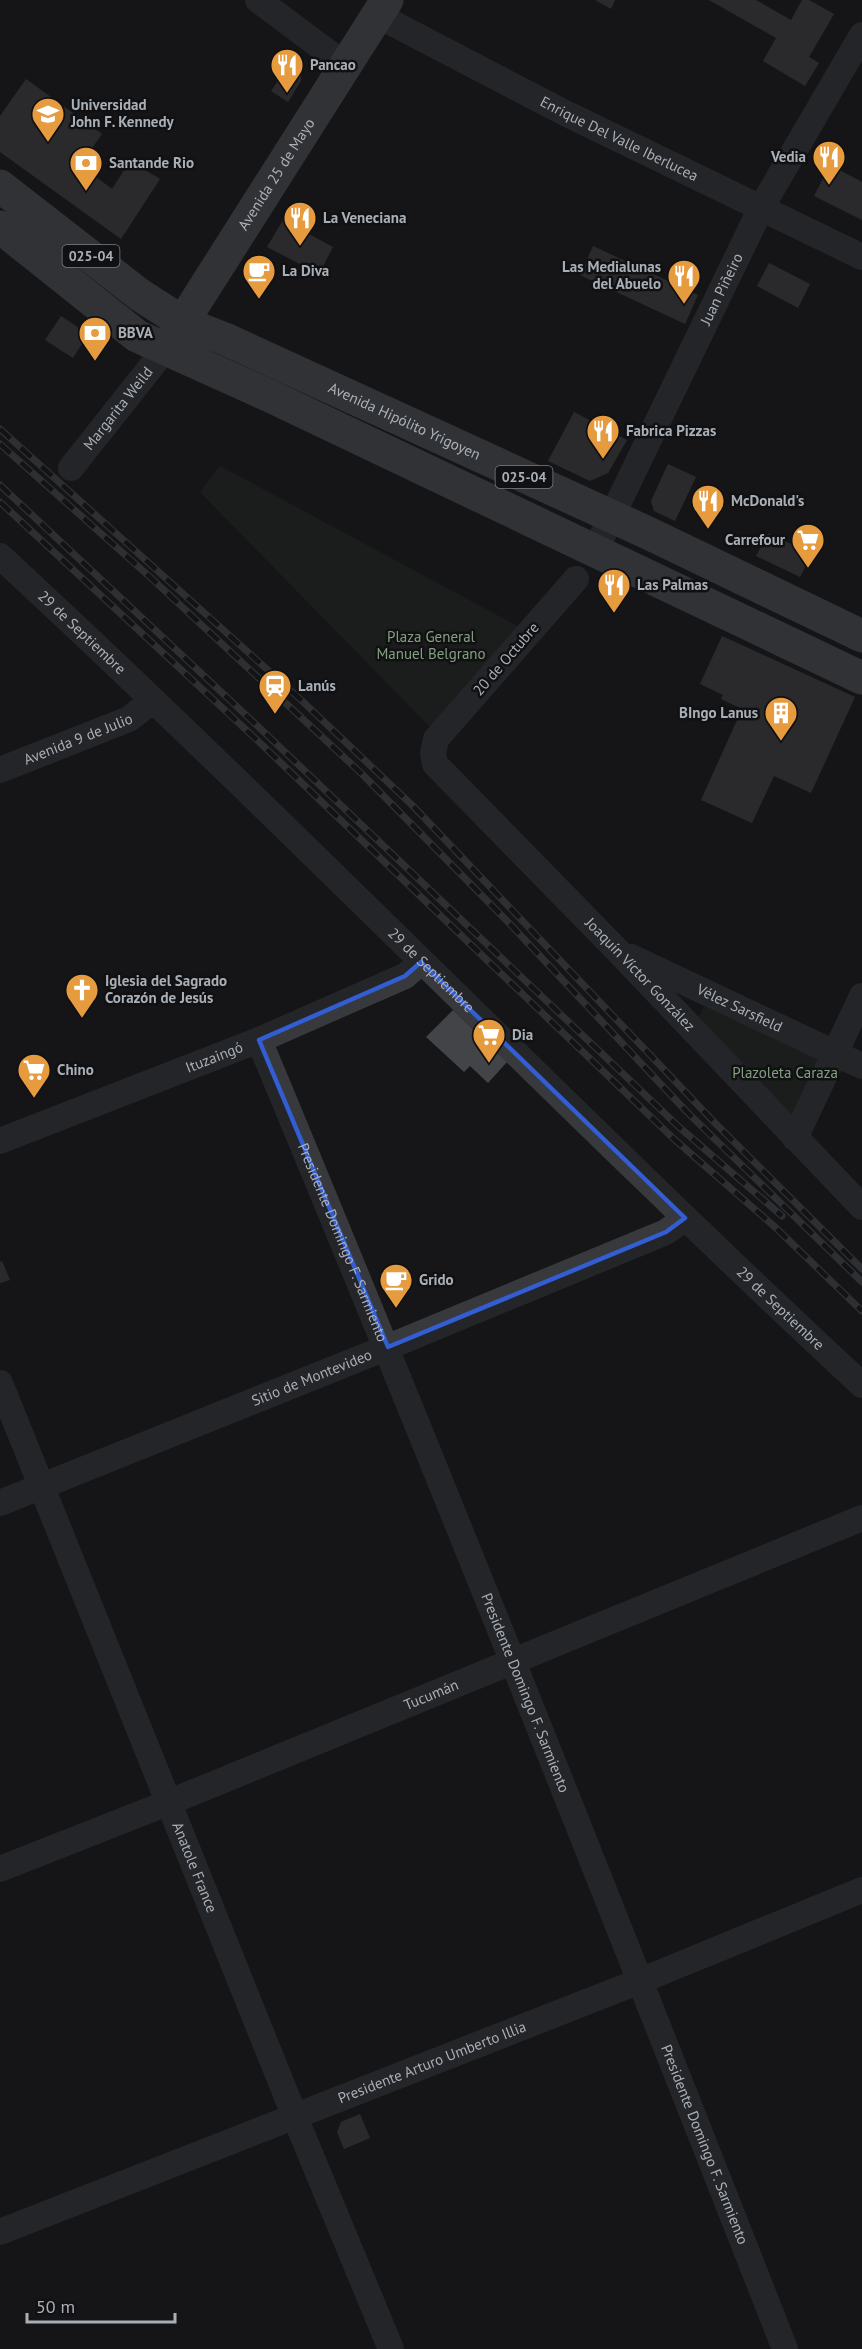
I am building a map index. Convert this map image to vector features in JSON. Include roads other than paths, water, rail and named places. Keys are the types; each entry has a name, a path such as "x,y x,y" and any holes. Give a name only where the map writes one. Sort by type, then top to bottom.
{"main road":[{"name":"Avenida 25 de Mayo","path":"175,336 382,7"},
{"name":"Avenida Hipólito Yrigoyen","path":"0,186 140,295 175,336 595,551 862,678"},
{"name":"Avenida Hipólito Yrigoyen","path":"0,227 137,336 225,339 612,517 862,636"}],"street":[{"path":"258,0 345,64"},
{"name":"Enrique Del Valle Iberlucea","path":"382,7 563,112 862,257"},
{"name":"Juan Piñeiro","path":"595,551 761,208 862,35"},
{"name":"Margarita Weild","path":"70,468 175,336"},
{"name":"29 de Septiembre","path":"0,556 153,701 685,1218 862,1385"},
{"name":"20 de Octubre","path":"436,739 576,579"},
{"name":"Avenida 9 de Julio","path":"0,770 129,719 153,701"},
{"name":"Joaquín Víctor González","path":"436,739 433,753 435,764 862,1206"},
{"name":"Vélez Sarsfield","path":"617,950 862,1066"},
{"name":"Ituzaingó","path":"0,1141 259,1040 405,976 421,962"},
{"path":"795,1138 862,996"},
{"name":"Presidente Domingo F. Sarmiento","path":"259,1040 388,1347 785,2349"},
{"name":"Sitio de Montevideo","path":"0,1503 666,1232 685,1218"},
{"name":"Anatole France","path":"0,1383 295,2117 391,2349"},
{"name":"Tucumán","path":"0,1869 170,1802 862,1518"},
{"name":"Presidente Arturo Umberto Illia","path":"0,2232 640,1981 862,1890"}],"railway":[{"path":"0,429 300,699 413,806 715,1123 862,1269"},
{"path":"0,444 150,577 362,774 508,922 687,1112 862,1282"},
{"path":"0,485 265,733 679,1127 782,1216"},
{"path":"0,502 257,740 674,1139 775,1227 862,1311"}],"place":[{"name":"Pancao","path":"287,94"},
{"name":"Universidad John F. Kennedy","path":"48,143"},
{"name":"Vedia","path":"829,186"},
{"name":"Santande Rio","path":"86,192"},
{"name":"La Veneciana","path":"300,247"},
{"name":"La Diva","path":"259,300"},
{"name":"Las Medialunas del Abuelo","path":"684,305"},
{"name":"BBVA","path":"95,362"},
{"name":"Fabrica Pizzas","path":"603,460"},
{"name":"McDonald's","path":"708,530"},
{"name":"Carrefour","path":"808,569"},
{"name":"Las Palmas","path":"614,614"},
{"name":"Lanús","path":"275,715"},
{"name":"BIngo Lanus","path":"781,742"},
{"name":"Iglesia del Sagrado Corazón de Jesús","path":"82,1019"},
{"name":"Dia","path":"489,1064"},
{"name":"Chino","path":"34,1099"},
{"name":"Grido","path":"396,1309"}],"park label":[{"name":"Plaza General Manuel Belgrano","path":"431,646"},
{"name":"Plazoleta Caraza","path":"785,1073"}]}
